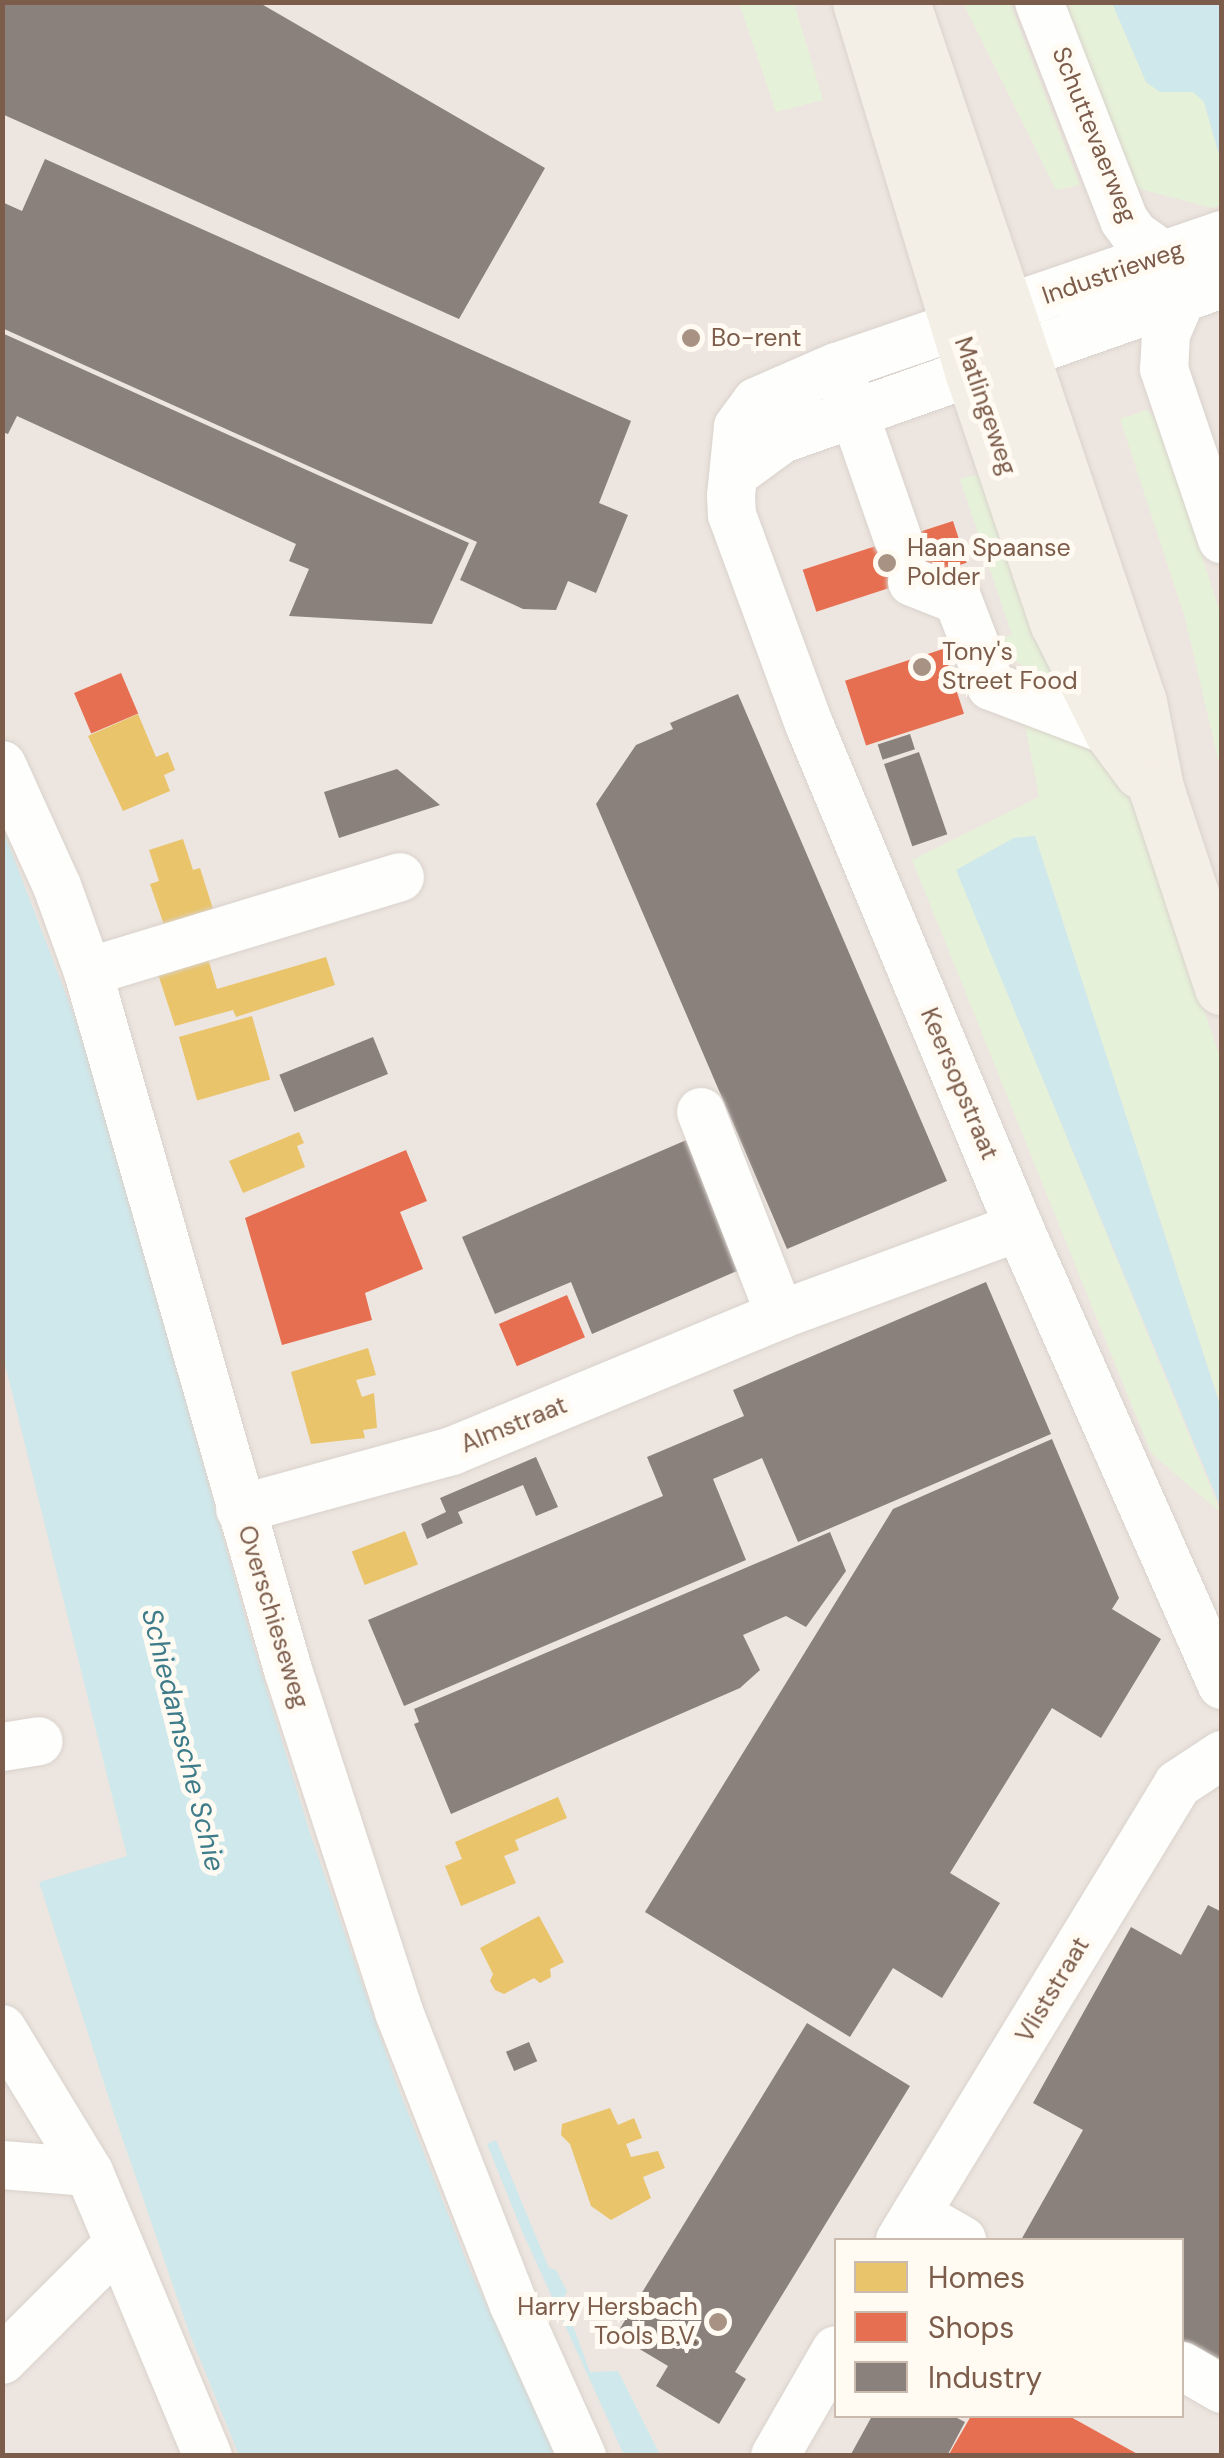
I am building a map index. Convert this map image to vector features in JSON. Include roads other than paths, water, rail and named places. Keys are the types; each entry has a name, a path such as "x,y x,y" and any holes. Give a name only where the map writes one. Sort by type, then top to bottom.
{"main road":[{"name":"Matlingeweg","path":"860,2 989,342 1138,702 1156,788 1222,987"},
{"name":"Matlingeweg","path":"902,2 1057,622 1112,732 1156,788"}],"street":[{"name":"Schuttevaerweg","path":"1039,2 1124,220 1135,235 1189,279"},
{"name":"Industrieweg","path":"989,342 1104,325 1189,279 1222,236"},
{"name":"Industrieweg","path":"989,342 1189,279"},
{"path":"1189,279 1166,334 1164,369 1222,539"},
{"path":"1104,325 1128,335 1164,369"},
{"name":"Keersopstraat","path":"989,342 836,367 756,402 738,427 732,514 808,724 1019,1227 1222,1685"},
{"path":"737,472 782,439 856,410 989,342"},
{"path":"836,367 856,410 905,561 958,600 991,686 1112,732"},
{"name":"Overschieseweg","path":"2,766 57,886 88,972 288,1670 399,2012 506,2286 582,2456"},
{"path":"88,972 400,877"},
{"path":"701,1112 780,1315"},
{"name":"Almstraat","path":"240,1509 452,1451 780,1315 1019,1227"},
{"name":"Vliststraat","path":"908,2227 1178,1784 1222,1756"},
{"path":"2,2029 89,2172 208,2456"},
{"path":"2,2165 89,2172"},
{"path":"908,2227 954,2238"},
{"path":"2,2360 119,2243"},
{"path":"774,2456 834,2353"},
{"path":"1184,2367 1222,2389"}],"water":[{"path":"1112,3 1221,3 1221,162 1204,102 1193,92 1160,92 1146,82"},
{"name":"Schiedamsche Schie","path":"2,827 76,1020 122,1169 250,1635 310,1833 398,2087 471,2272 558,2455 239,2455 190,2335 114,2114 39,1882 127,1856 3,1356"},
{"path":"1035,836 1221,1408 1221,1508 956,870 1014,838"},
{"path":"496,2140 549,2268 556,2270 567,2291 563,2299 590,2372 618,2371 660,2455 624,2455 522,2231 487,2144"}],"place":[{"name":"Bo-rent","path":"691,338"},
{"name":"Haan Spaanse Polder","path":"887,563"},
{"name":"Tony's Street Food","path":"922,667"},
{"name":"Harry Hersbach Tools B.V.","path":"718,2322"}]}
